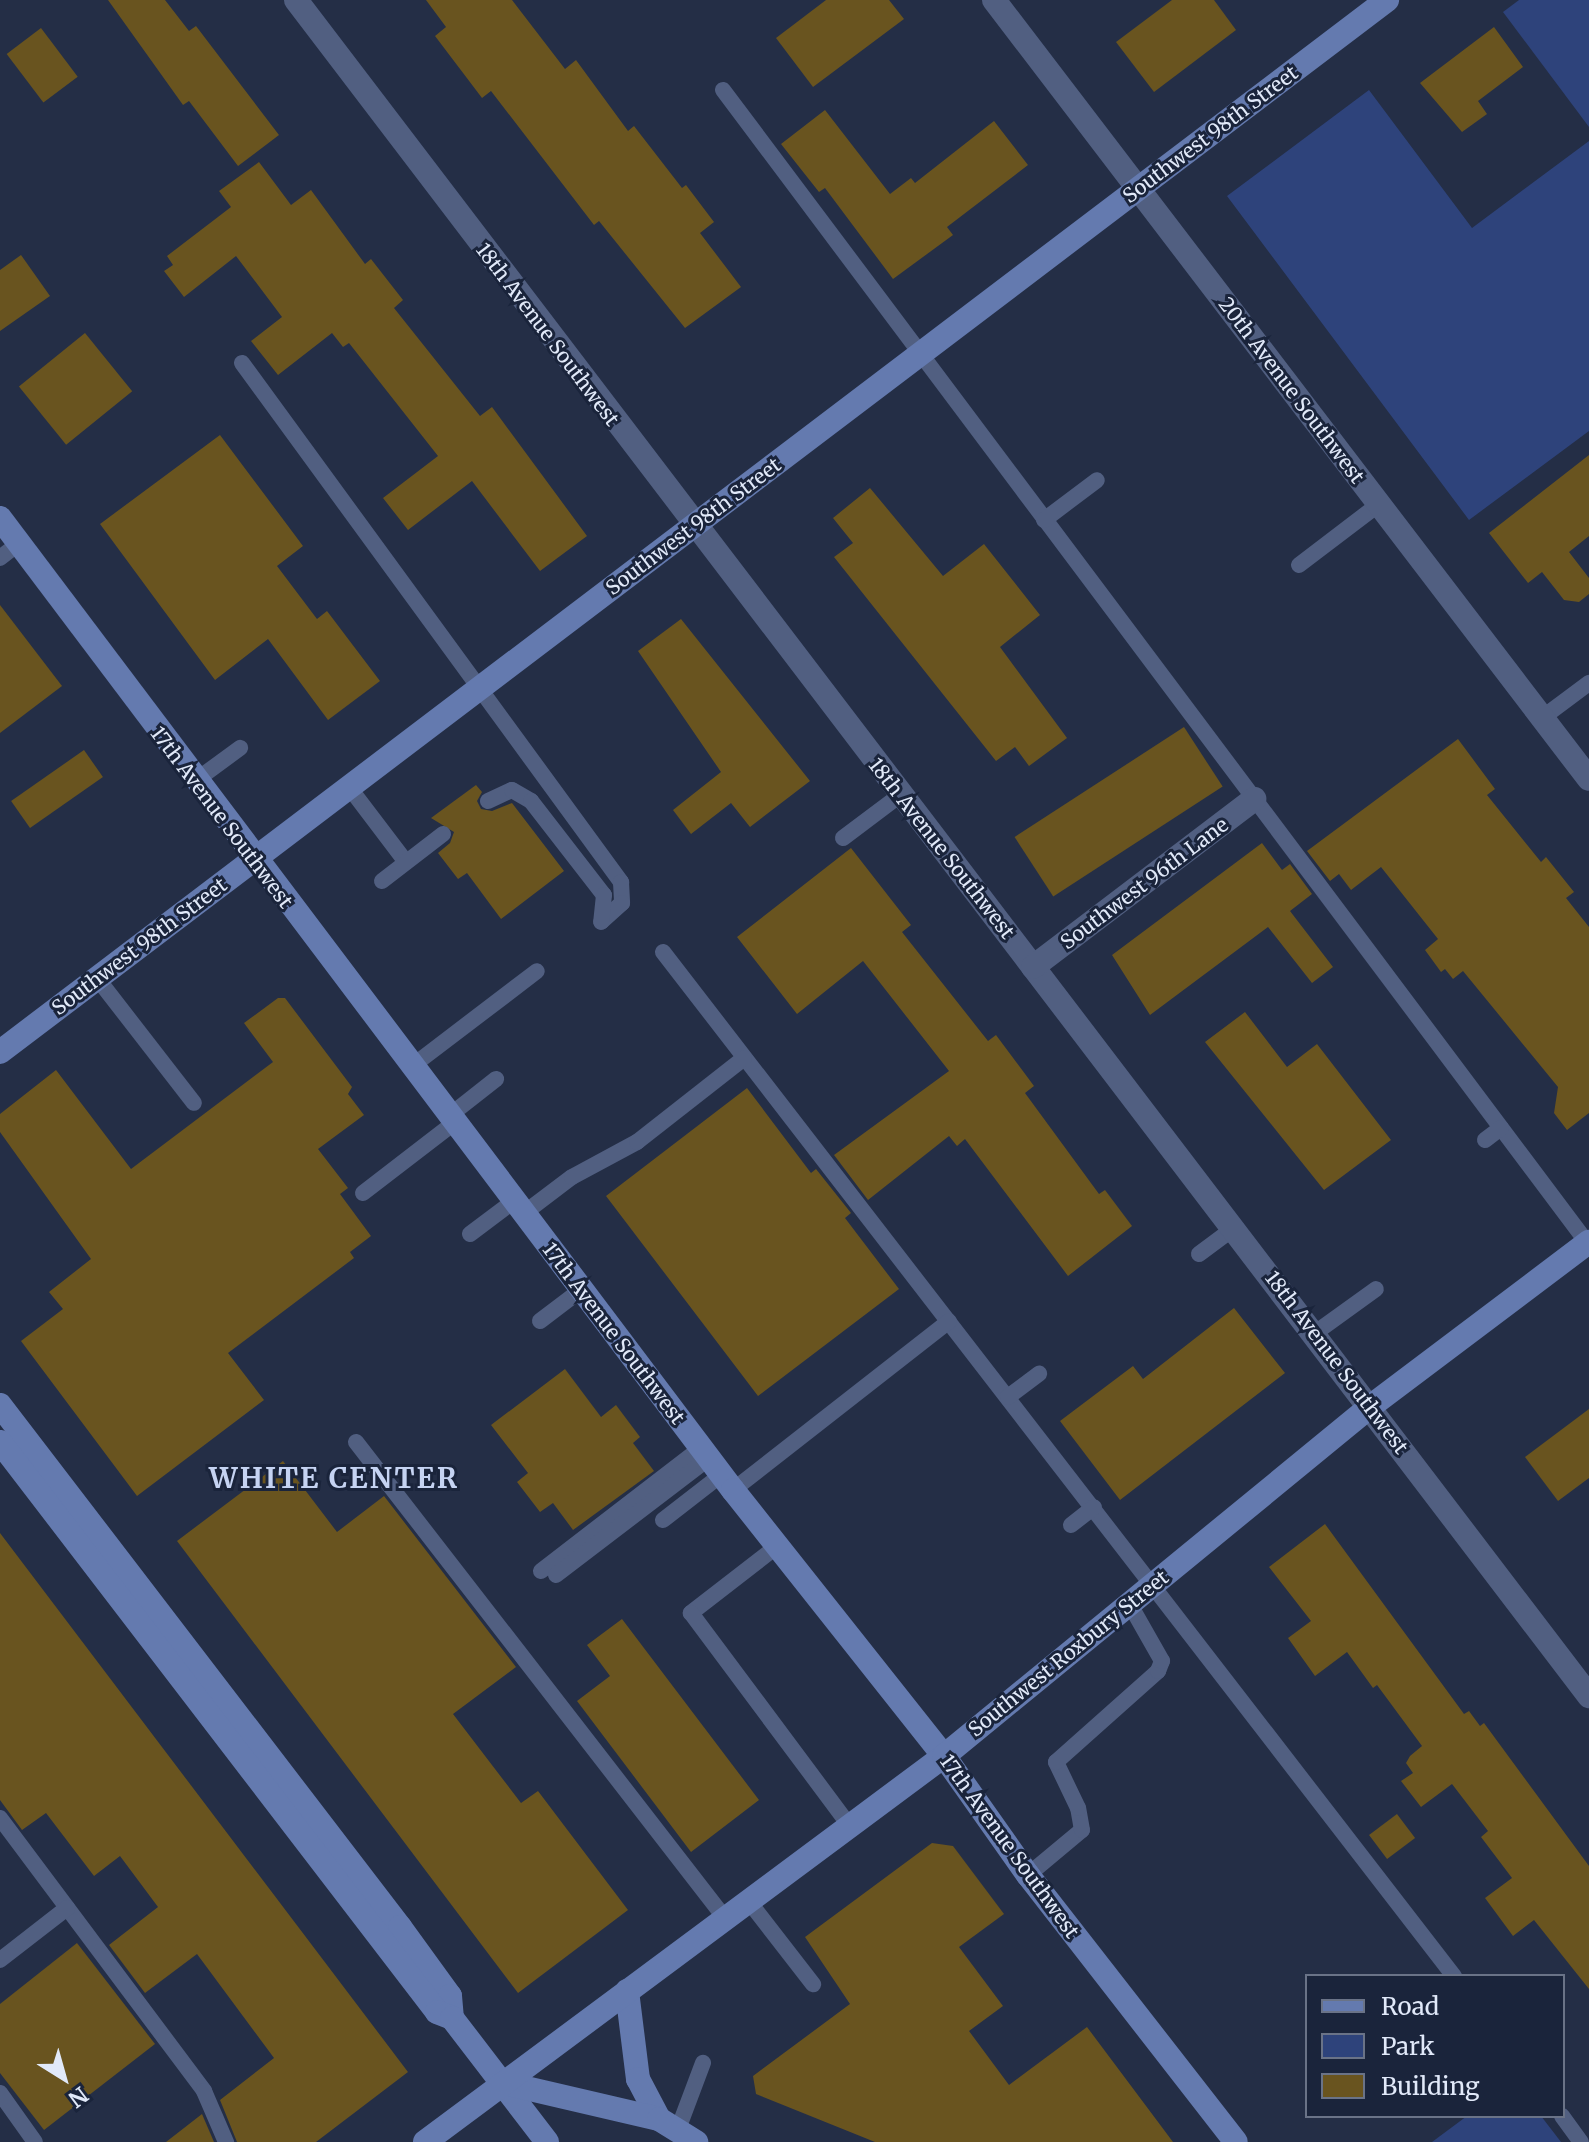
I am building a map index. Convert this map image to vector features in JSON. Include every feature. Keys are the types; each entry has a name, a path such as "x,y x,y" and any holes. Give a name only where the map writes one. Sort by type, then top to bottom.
{"main road":[{"name":"Southwest 98th Street","path":"0,1052 1387,0"},
{"name":"17th Avenue Southwest","path":"0,518 10,551 195,781 776,1547 944,1756 1028,1875 1236,2142"},
{"name":"Southwest Roxbury Street","path":"425,2142 747,1899 944,1756 1371,1406 1589,1243"},
{"path":"0,1405 400,1927 450,1996 452,2018"},
{"path":"0,1442 437,2012 452,2018 547,2142"},
{"path":"627,1991 638,2079 677,2131"},
{"path":"504,2083 677,2131"}],"street":[{"name":"18th Avenue Southwest","path":"296,0 693,526 1371,1406 1589,1696"},
{"name":"20th Avenue Southwest","path":"994,0 1589,779"},
{"name":"Southwest 96th Lane","path":"1033,967 1254,799"}],"lane":[{"path":"723,90 1589,1243"},
{"path":"242,363 621,882 622,903 601,922 604,895 531,801 512,790 488,801"},
{"path":"1044,520 1097,480"},
{"path":"1299,565 1379,504"},
{"path":"1542,718 1589,683"},
{"path":"195,781 240,748"},
{"path":"349,787 406,862"},
{"path":"843,838 900,795"},
{"path":"382,881 443,834"},
{"path":"663,952 1452,1974"},
{"path":"411,1067 537,971"},
{"path":"97,978 194,1103"},
{"path":"470,1234 637,1142 744,1058"},
{"path":"363,1193 496,1079"},
{"path":"1485,1140 1501,1128"},
{"path":"1199,1254 1234,1228"},
{"path":"1315,1333 1376,1289"},
{"path":"540,1321 581,1290"},
{"path":"548,1573 949,1321"},
{"path":"1008,1397 1039,1374"},
{"path":"356,1442 724,1917"},
{"path":"663,1520 716,1468"},
{"path":"1071,1525 1094,1507"},
{"path":"776,1547 691,1613 849,1825"},
{"path":"1028,1875 1082,1830 1078,1808 1056,1762 1158,1671 1162,1661 1129,1603"},
{"path":"0,1818 204,2091 226,2142"},
{"path":"747,1899 813,1984"},
{"path":"0,1960 67,1908"},
{"path":"677,2131 703,2063"},
{"path":"0,2093 35,2142"},
{"path":"1563,2118 1581,2142"}],"green space":[{"path":"1519,0 1589,0 1589,127 1503,12"},
{"path":"1369,90 1472,228 1589,141 1589,431 1469,520 1227,196"},
{"path":"1464,2118 1543,2118 1561,2142 1432,2142"}],"building":[{"path":"108,0 165,0 189,31 196,26 279,135 238,166 189,101 183,105"},
{"path":"426,0 512,0 565,69 576,60 628,131 634,126 682,188 686,185 714,222 700,233 741,287 685,328 599,221 594,225 491,91 482,98 435,36 446,27"},
{"path":"826,0 889,0 904,19 813,87 776,38"},
{"path":"1172,0 1214,0 1236,30 1154,92 1116,42"},
{"path":"1494,27 1523,67 1478,101 1487,114 1462,132 1420,83"},
{"path":"41,28 78,77 43,103 7,54"},
{"path":"825,110 890,194 911,178 915,183 994,121 1028,165 947,227 953,235 893,279 825,188 819,192 781,144"},
{"path":"259,162 291,205 311,190 365,264 371,259 403,300 394,308 480,416 492,407 587,536 540,571 472,481 408,530 383,498 438,456 349,343 343,347 332,333 278,375 251,341 282,317 236,256 184,297 164,271 173,265 167,256 231,207 219,191"},
{"path":"21,255 50,296 0,331 0,270"},
{"path":"85,333 132,391 66,445 19,386"},
{"path":"220,435 303,546 277,566 317,619 327,611 380,681 328,720 268,639 215,680 100,524"},
{"path":"1589,455 1589,536 1569,552 1589,578 1589,594 1579,602 1564,600 1542,572 1528,583 1489,533"},
{"path":"870,488 943,576 984,544 1040,615 1000,647 1067,738 1029,766 1015,747 996,761 834,557 853,543 833,518"},
{"path":"0,605 62,686 0,733"},
{"path":"681,619 810,781 750,827 731,803 691,834 673,810 721,772 638,651"},
{"path":"1184,727 1223,787 1053,897 1015,837"},
{"path":"1458,739 1495,789 1487,795 1541,862 1546,857 1574,892 1566,898 1589,927 1589,1113 1567,1130 1554,1113 1558,1087 1463,971 1453,979 1445,969 1441,972 1425,950 1438,939 1381,867 1351,890 1339,874 1330,881 1307,851"},
{"path":"84,750 103,777 30,828 11,801"},
{"path":"476,785 482,792 477,801 481,809 492,811 512,803 564,871 501,919 467,873 458,879 438,853 450,843 454,832 431,818"},
{"path":"1262,843 1282,870 1290,864 1312,894 1290,911 1333,967 1312,983 1268,927 1150,1015 1112,955"},
{"path":"851,848 911,925 902,932 988,1041 996,1035 1034,1086 1025,1093 1099,1194 1105,1190 1132,1226 1068,1276 965,1139 957,1146 949,1136 868,1200 834,1155 949,1071 863,961 797,1014 737,937"},
{"path":"278,998 285,998 352,1087 348,1094 364,1115 318,1149 348,1188 340,1194 371,1236 350,1252 354,1258 228,1353 264,1400 137,1496 21,1341 63,1309 49,1292 91,1259 0,1132 0,1114 56,1070 131,1169 273,1062 244,1023"},
{"path":"1245,1012 1287,1067 1317,1044 1391,1140 1324,1190 1205,1042"},
{"path":"747,1088 811,1173 816,1169 851,1213 845,1218 899,1289 758,1396 606,1196"},
{"path":"1234,1308 1285,1373 1120,1500 1060,1421 1133,1366 1143,1379"},
{"path":"565,1369 601,1417 616,1405 640,1437 633,1443 654,1471 573,1530 553,1503 540,1512 517,1482 528,1473 491,1425"},
{"path":"1589,1409 1589,1478 1558,1501 1525,1457"},
{"path":"283,1461 337,1532 384,1496 516,1667 453,1714 521,1803 538,1791 628,1910 518,1993 177,1541"},
{"path":"1325,1524 1464,1714 1469,1711 1480,1726 1484,1723 1589,1866 1589,1989 1534,1920 1513,1936 1485,1898 1512,1878 1481,1837 1488,1831 1452,1784 1421,1807 1401,1781 1413,1773 1406,1763 1422,1746 1377,1685 1373,1688 1347,1652 1315,1676 1288,1638 1311,1621 1269,1567"},
{"path":"0,1533 408,2072 316,2142 237,2142 220,2100 274,2058 197,1954 145,1993 109,1945 158,1907 120,1856 94,1876 46,1813 22,1830 0,1800"},
{"path":"622,1619 759,1800 691,1852 577,1701 610,1676 587,1645"},
{"path":"1397,1814 1415,1838 1387,1859 1369,1835"},
{"path":"932,1843 953,1846 1004,1914 959,1947 1003,2006 969,2031 1009,2085 1087,2027 1173,2142 875,2142 756,2094 753,2076 850,2004 805,1937"},
{"path":"77,1943 155,2044 44,2130 0,2073 0,2004"},
{"path":"202,2114 214,2142 166,2142"}],"district":[{"name":"WHITE CENTER","path":"334,1478"}]}
